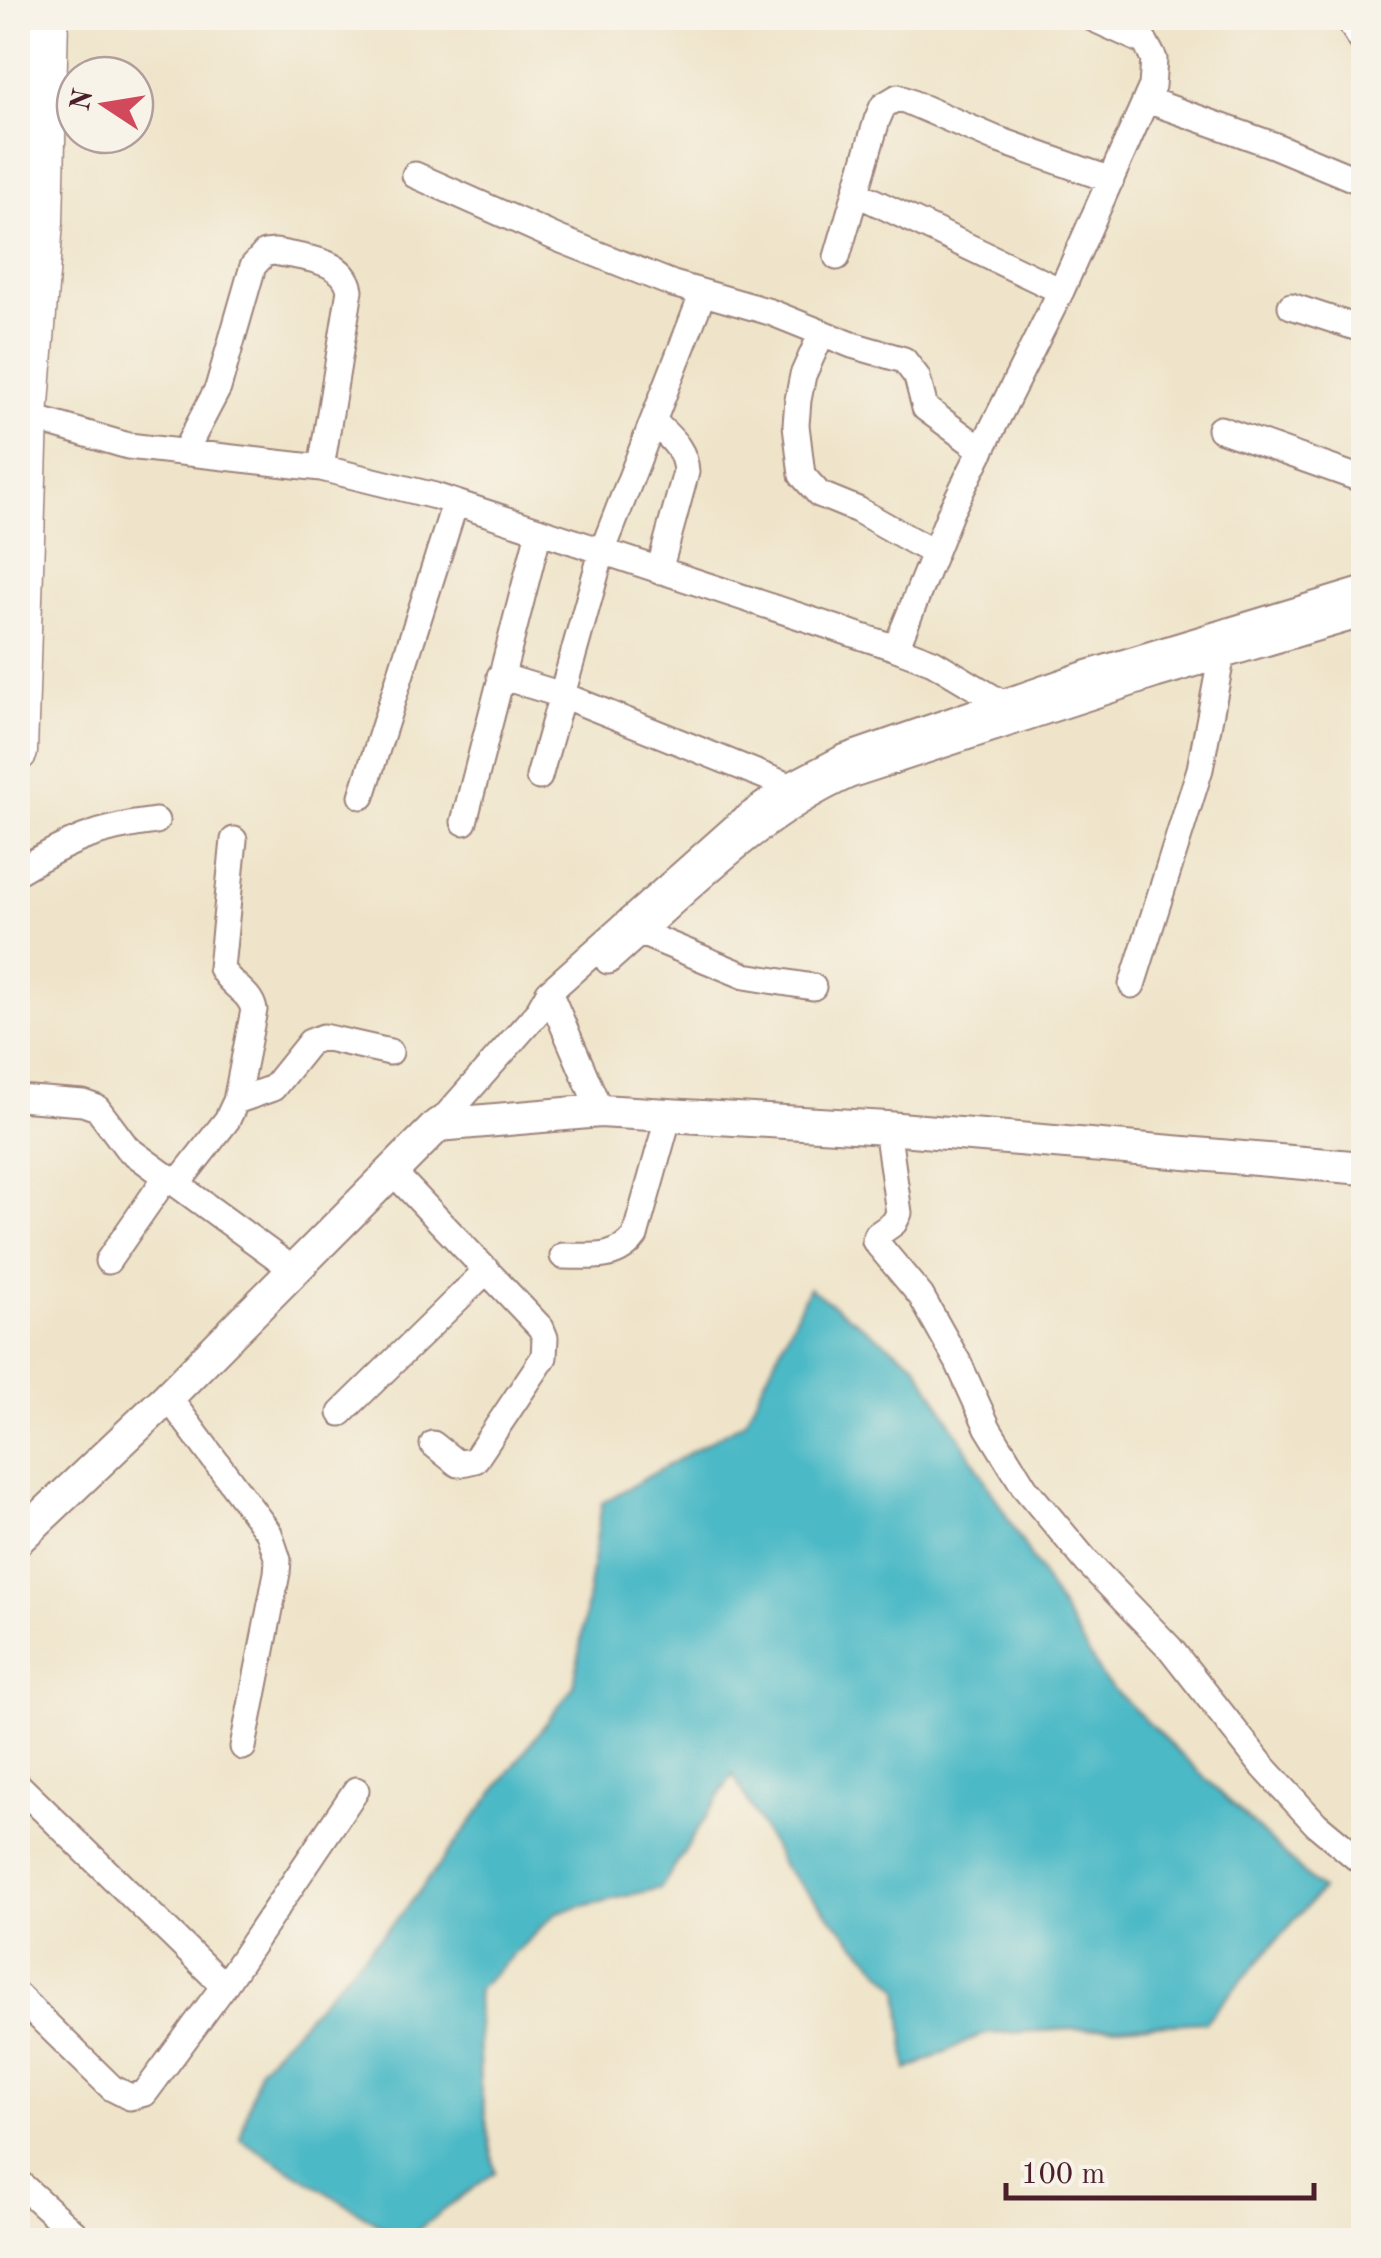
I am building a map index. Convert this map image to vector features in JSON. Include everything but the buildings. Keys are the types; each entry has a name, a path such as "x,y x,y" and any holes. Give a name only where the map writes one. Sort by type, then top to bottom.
{"highway":[{"path":"18,752 22,502 29,417 32,62 49,18"}],"main road":[{"path":"18,1539 168,1397 438,1125 600,1111 887,1128 1364,1168"}],"street":[{"path":"896,648 934,553 1061,291 1152,86 1154,59 1145,42 1092,18"},
{"path":"1348,18 1364,44"},
{"path":"837,257 883,106 898,97 996,139 1111,180"},
{"path":"1146,100 1273,145 1364,183"},
{"path":"415,175 559,239 702,293 770,312 904,360 917,377 925,408 982,450"},
{"path":"856,193 1061,291"},
{"path":"185,452 218,388 253,266 264,253 274,252 334,266 348,278 350,290 321,468"},
{"path":"539,777 602,552 702,293"},
{"path":"1291,306 1364,330"},
{"path":"822,333 803,374 798,400 796,425 802,475 819,494 858,510 934,553"},
{"path":"29,417 128,446 321,468 456,503 896,648 933,662 1014,710"},
{"path":"653,421 686,457 686,472 658,570"},
{"path":"1220,429 1364,480"},
{"path":"362,796 456,503"},
{"path":"464,822 539,531"},
{"path":"547,1004 641,933 765,824 818,789 1014,710 1083,675 1364,590"},
{"path":"438,1125 547,1004 692,862 789,786 842,758 1364,614"},
{"path":"1132,985 1200,769 1222,654"},
{"path":"500,676 562,694 789,786"},
{"path":"18,870 86,833 156,821"},
{"path":"108,1262 172,1180 227,1120 236,1101 254,1010 250,999 224,976 221,968 234,840"},
{"path":"641,933 745,976 813,987"},
{"path":"547,1004 600,1111"},
{"path":"236,1101 274,1088 310,1042 323,1037 390,1052"},
{"path":"18,1098 84,1102 97,1108 127,1148 294,1270"},
{"path":"563,1256 606,1256 627,1247 635,1236 669,1116"},
{"path":"887,1128 899,1213 894,1223 877,1234 876,1241 921,1296 958,1362 988,1428 1025,1488 1087,1562 1170,1648 1261,1764 1316,1824 1364,1864"},
{"path":"392,1171 541,1328 545,1338 544,1357 475,1460 458,1464 433,1444"},
{"path":"341,1414 486,1270"},
{"path":"168,1397 270,1533 275,1546 277,1573 243,1747"},
{"path":"18,1786 224,1986"},
{"path":"18,1996 112,2088 130,2097 145,2093 224,1986 356,1790"},
{"path":"18,2182 82,2240"}],"water":[{"path":"809,1288 916,1364 1104,1680 1321,1890 1205,2022 983,2034 907,2070 899,1989 783,1866 733,1774 661,1888 557,1912 477,1990 480,2085 495,2172 404,2240 240,2139 259,2068 406,1909 574,1686 602,1503 745,1421"}]}
